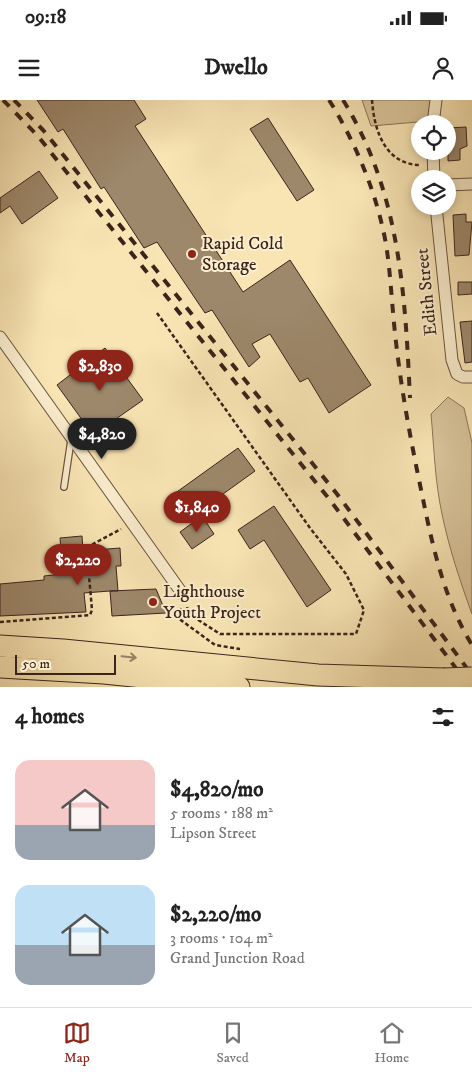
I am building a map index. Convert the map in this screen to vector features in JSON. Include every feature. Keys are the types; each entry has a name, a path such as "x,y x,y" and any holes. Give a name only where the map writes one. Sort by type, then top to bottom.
{"highway":[{"path":"0,646 63,650 318,675 443,679 472,678"},
{"path":"0,667 86,672 240,687"}],"street":[{"path":"435,115 436,100"},
{"path":"433,160 433,170"},
{"path":"456,185 472,184"},
{"name":"Edith Street","path":"437,215 452,360 457,374 463,377 472,377"},
{"path":"0,337 71,440 184,596"}],"lane":[{"path":"64,487 71,440"}],"path":[{"path":"372,100 376,127 388,150 406,162 433,165"},
{"path":"157,313 310,528 346,574 364,610 356,634 220,634 189,614 184,596"},
{"path":"0,622 90,616 92,610 87,556 89,549 96,542 131,523"},
{"path":"184,596 178,618 215,645 244,649"}],"shaded area":[{"path":"362,100 431,100 430,115 411,115 411,123 371,126"},
{"path":"448,397 464,408 472,443 472,614 448,539 436,477 431,414"}],"building":[{"name":"Rapid Cold Storage","path":"37,100 134,100 146,119 135,126 243,292 290,260 371,385 329,413 308,378 300,382 270,334 252,344 260,357 249,367 212,310 205,313 157,242 144,248 104,187 101,189 63,129 58,132"},
{"path":"268,118 314,190 297,201 250,129"},
{"path":"466,127 467,146 460,149 460,160 448,161 456,160 456,128"},
{"path":"39,171 58,198 22,224 10,206 0,213 0,198"},
{"path":"466,214 466,222 472,222 469,255 455,256 453,215"},
{"path":"458,282 472,282 472,294 458,295"},
{"path":"472,321 472,362 465,363 460,322"},
{"path":"105,348 143,400 93,435 57,385"},
{"path":"238,448 255,471 191,517 174,494"},
{"path":"274,506 331,590 307,607 264,540 250,549 238,530"},
{"path":"202,516 214,534 192,549 180,532"},
{"path":"82,536 83,551 120,548 121,566 116,566 118,591 156,589 166,613 112,616 110,591 84,593 86,612 0,616 0,584 44,580 44,576 63,574 60,538"}],"railway":[{"path":"3,100 37,135 330,500 470,687"},
{"path":"14,100 43,130 337,494 472,675"},
{"path":"329,100 357,151 382,225 388,256 401,382 427,518 447,593 472,645"},
{"path":"343,100 362,135 377,171 388,207 402,282 410,398"}],"place":[{"name":"Rapid Cold Storage","path":"192,254"},
{"name":"Lighthouse Youth Project","path":"153,602"}]}
